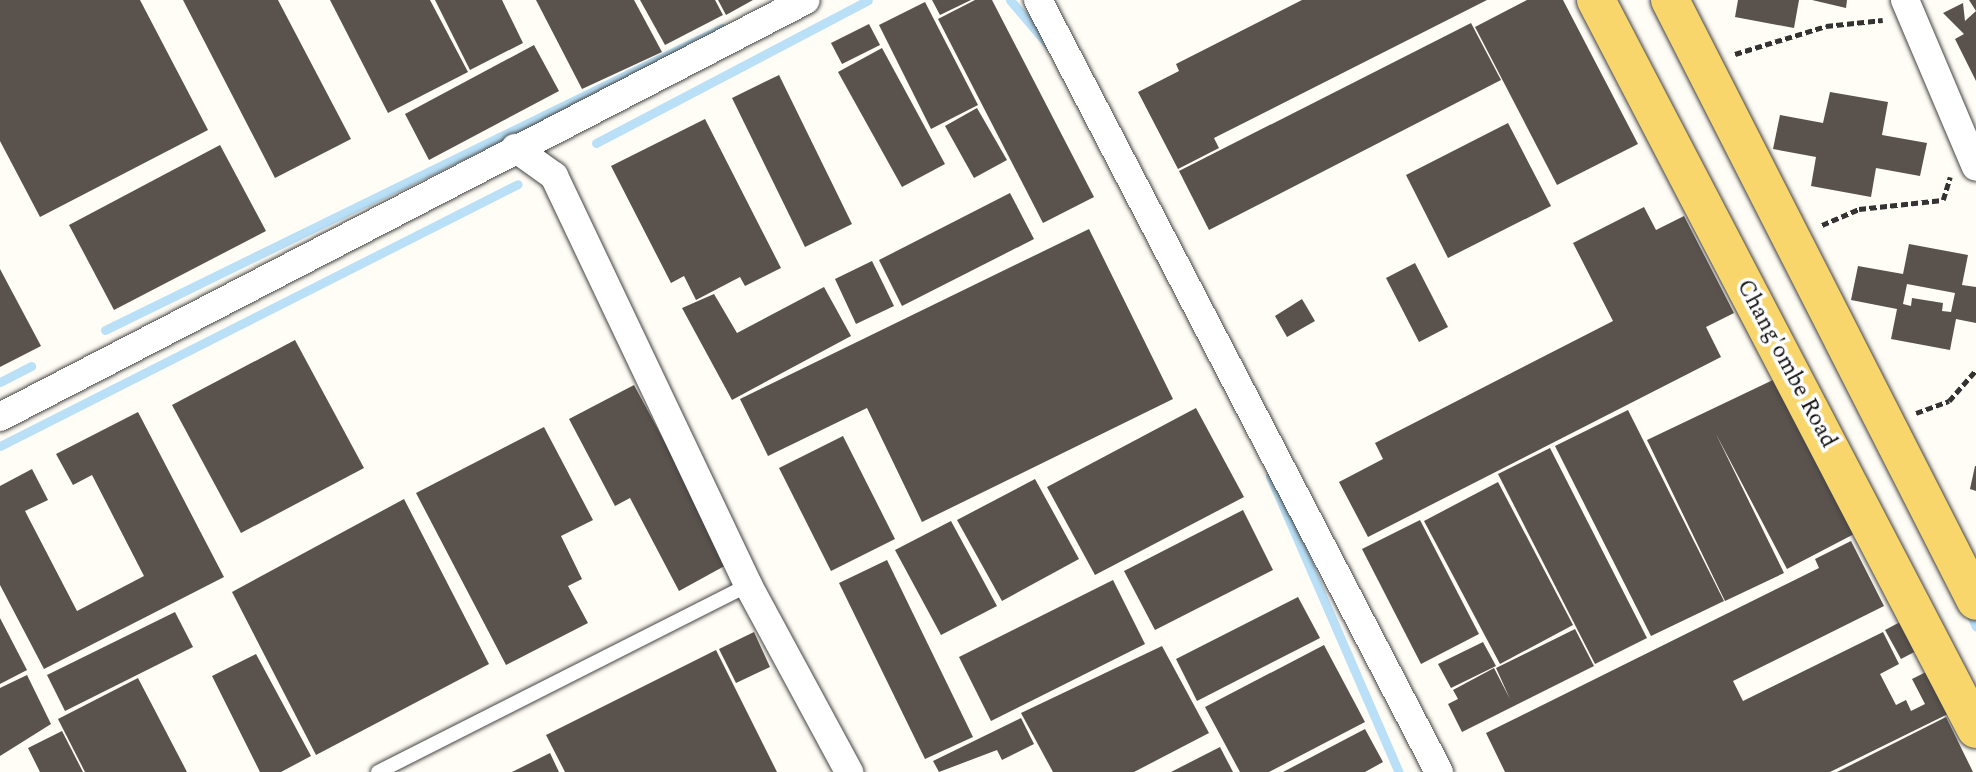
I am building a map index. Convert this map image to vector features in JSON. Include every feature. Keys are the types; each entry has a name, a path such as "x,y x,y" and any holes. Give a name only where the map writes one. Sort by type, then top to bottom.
{"main road":[{"name":"Chang'ombe Road","path":"1596,0 1976,729"},
{"path":"1670,0 1976,601"}],"street":[{"path":"0,417 515,148 806,0"},
{"path":"1038,0 1439,772"},
{"path":"1908,10 1976,167"},
{"path":"515,148 554,176 748,585 849,772"}],"lane":[{"path":"378,772 748,585"}],"path":[{"path":"1753,47 1826,26 1908,10"},
{"path":"1811,230 1859,209 1942,200 1963,136"}],"building":[{"path":"0,0 140,0 208,130 40,217 0,141"},
{"path":"183,0 278,0 351,139 275,178"},
{"path":"330,0 430,0 468,72 388,113"},
{"path":"435,0 502,0 523,43 470,70"},
{"path":"536,0 634,0 662,52 582,89"},
{"path":"640,0 715,0 723,15 665,45"},
{"path":"718,0 753,0 726,15"},
{"path":"932,0 971,0 940,15"},
{"path":"975,0 992,0 1094,197 1043,223 938,19"},
{"path":"1302,0 1487,0 1214,138 1219,148 1178,169 1138,92 1179,71 1176,64"},
{"path":"1527,0 1563,0 1638,144 1557,185 1475,27"},
{"path":"1738,0 1799,0 1794,28 1735,17"},
{"path":"1812,0 1847,0 1846,8"},
{"path":"1969,0 1976,0 1976,11"},
{"path":"925,2 978,105 931,129 879,25"},
{"path":"1963,3 1965,21 1976,11 1976,81 1955,39 1964,34 1943,13"},
{"path":"1471,23 1501,80 1209,230 1179,171"},
{"path":"869,24 880,45 842,64 831,43"},
{"path":"534,45 559,91 429,160 405,114"},
{"path":"882,48 945,164 902,187 838,72"},
{"path":"779,75 852,224 805,247 732,98"},
{"path":"1830,92 1888,102 1882,135 1927,143 1920,176 1876,168 1871,197 1811,186 1816,157 1773,149 1780,115 1823,123"},
{"path":"977,108 1007,160 974,178 945,126"},
{"path":"705,119 781,268 745,286 740,277 696,300 684,276 671,283 611,166"},
{"path":"1508,123 1551,206 1448,258 1406,175"},
{"path":"220,145 266,231 114,310 69,225"},
{"path":"1010,193 1034,239 902,306 879,260"},
{"path":"1644,207 1656,230 1684,216 1734,313 1706,327 1721,357 1368,537 1339,482 1383,459 1375,443 1613,321 1573,243"},
{"path":"1089,229 1173,399 922,522 867,408 768,456 740,399"},
{"path":"1909,244 1968,255 1962,285 1976,287 1976,323 1956,319 1950,350 1891,339 1897,309 1851,300 1858,266 1903,274","holes":["1907,284 1955,293 1951,312 1942,311 1943,303 1912,298 1911,306 1903,304"]},
{"path":"872,261 894,306 856,324 835,279"},
{"path":"1415,263 1448,327 1419,342 1386,278"},
{"path":"0,269 41,346 0,367"},
{"path":"824,287 851,336 732,400 682,308 714,294 737,333"},
{"path":"1302,299 1315,321 1287,337 1275,316"},
{"path":"295,340 364,468 241,533 172,405"},
{"path":"1775,379 1856,533 1787,569 1716,434 1784,573 1725,601 1647,440"},
{"path":"634,385 730,563 679,591 630,498 615,506 569,419"},
{"path":"1196,408 1244,497 1095,575 1047,487"},
{"path":"1628,410 1724,601 1651,636 1555,446"},
{"path":"138,412 224,577 44,669 0,585 0,486 32,469 48,500 25,511 77,611 144,576 92,475 73,485 56,454"},
{"path":"544,427 593,520 561,536 582,579 568,586 588,623 506,665 416,493"},
{"path":"843,436 895,539 831,571 779,468"},
{"path":"1550,448 1647,638 1595,664 1498,474"},
{"path":"1976,466 1976,491 1970,489"},
{"path":"1035,479 1079,559 1002,601 957,520"},
{"path":"1498,482 1573,625 1500,664 1424,521"},
{"path":"404,499 489,664 316,755 232,592"},
{"path":"1243,510 1273,570 1155,630 1124,571"},
{"path":"1420,520 1479,634 1421,664 1362,549"},
{"path":"951,521 997,606 941,635 895,550"},
{"path":"1851,541 1884,606 1733,681 1743,701 1883,632 1899,664 1880,674 1896,705 1906,700 1911,711 1925,704 1912,679 1928,671 1950,713 1830,772 1505,772 1486,733 1819,568 1815,559"},
{"path":"887,560 973,737 925,759 839,583"},
{"path":"1113,580 1145,644 991,721 959,657"},
{"path":"1298,597 1320,638 1197,701 1176,659"},
{"path":"175,612 193,647 65,711 47,675"},
{"path":"0,618 27,670 0,684"},
{"path":"1904,620 1920,649 1901,659 1885,630"},
{"path":"1575,629 1594,666 1462,732 1448,704 1458,699 1453,690 1494,668 1510,699 1496,668"},
{"path":"754,632 770,667 736,683 719,649"},
{"path":"1483,642 1496,666 1451,688 1438,664"},
{"path":"1324,645 1365,722 1269,772 1240,772 1205,707"},
{"path":"1162,646 1209,733 1134,772 1053,772 1021,713"},
{"path":"716,650 777,772 565,772 546,735"},
{"path":"256,654 311,756 281,772 260,772 212,676"},
{"path":"27,675 51,724 0,756 0,688"},
{"path":"138,678 187,772 85,772 58,719"},
{"path":"1946,717 1973,772 1837,772"},
{"path":"1021,718 1034,744 1002,760 997,750 939,772 933,761"},
{"path":"1365,729 1383,762 1365,772 1283,772"},
{"path":"62,731 83,772 40,772 28,748"},
{"path":"1220,747 1233,772 1171,772"},
{"path":"550,753 559,772 512,772"}],"waterway":[{"path":"596,143 868,0"},
{"path":"1010,0 1050,47"},
{"path":"105,330 722,28"},
{"path":"0,446 518,184"},
{"path":"0,382 31,366"},
{"path":"1270,476 1399,772"},
{"path":"1969,611 1976,627"}]}
